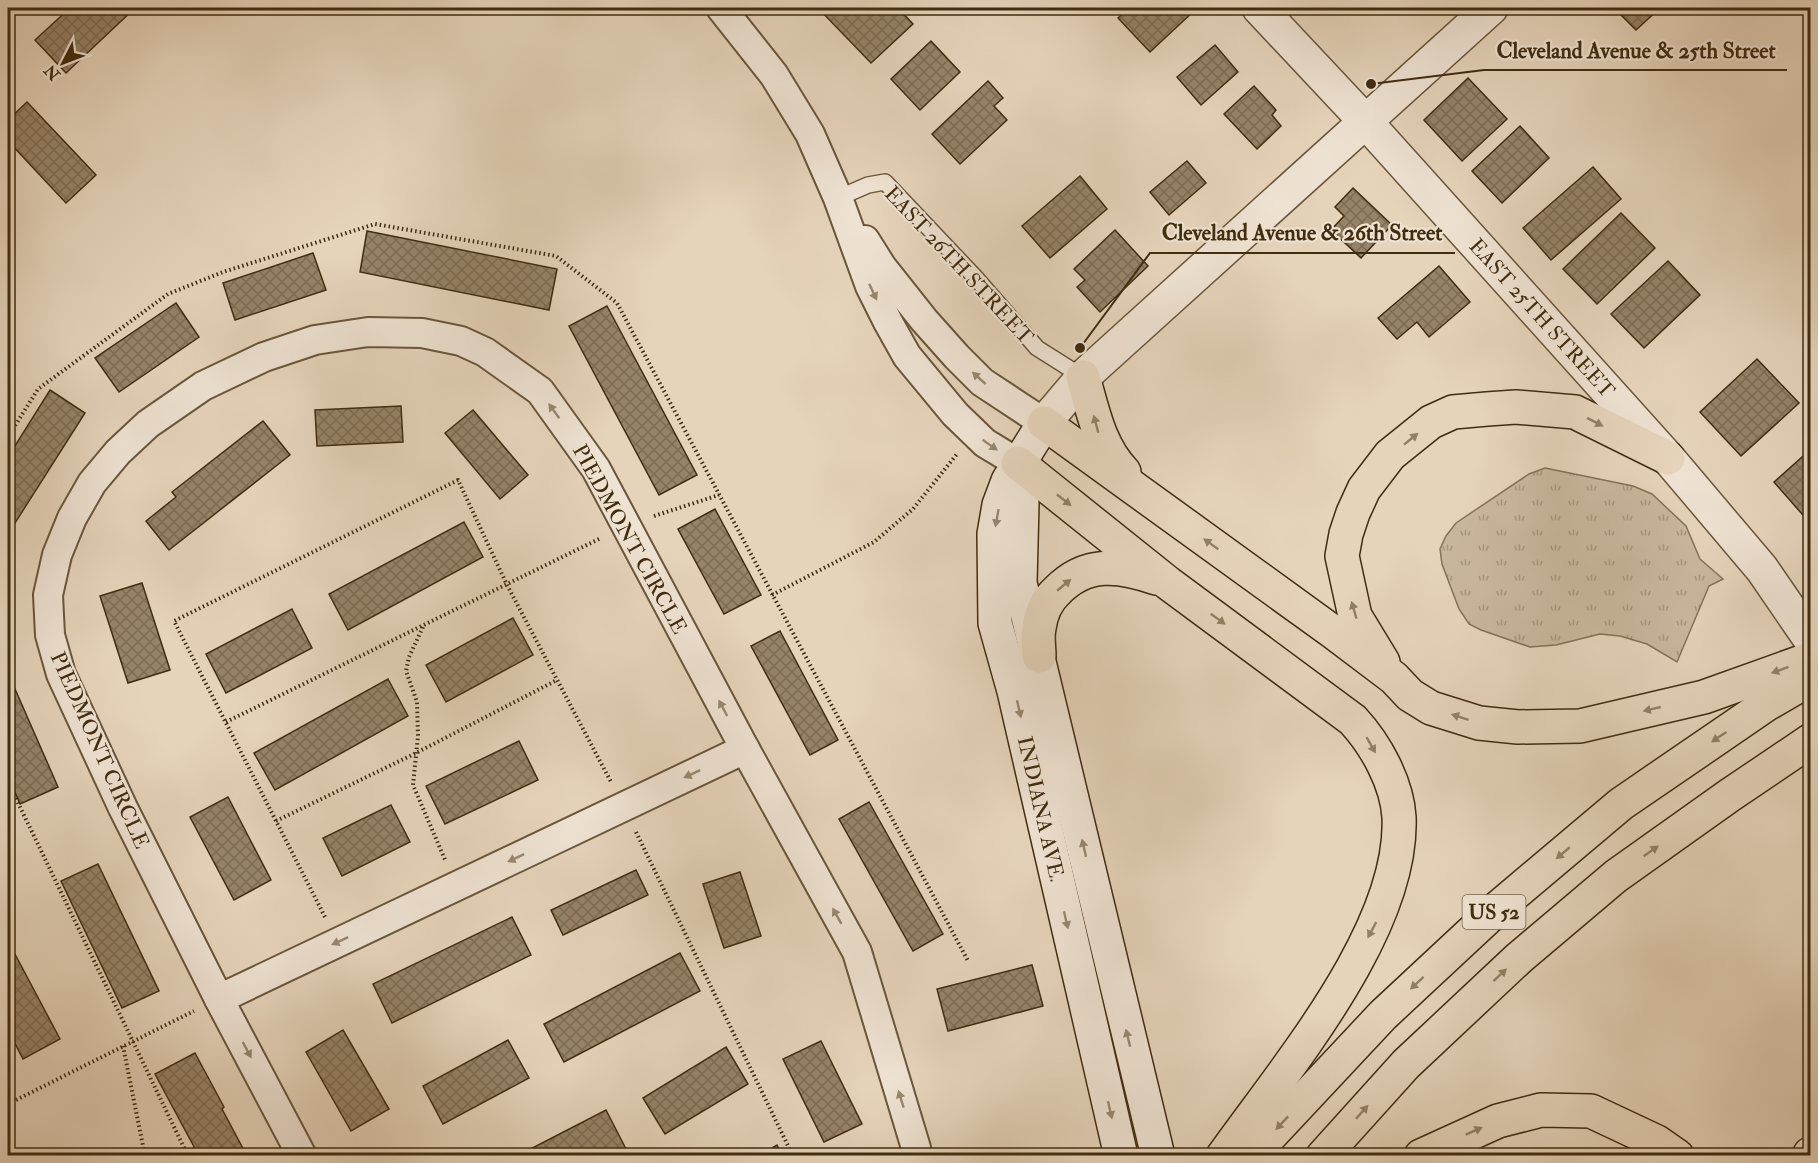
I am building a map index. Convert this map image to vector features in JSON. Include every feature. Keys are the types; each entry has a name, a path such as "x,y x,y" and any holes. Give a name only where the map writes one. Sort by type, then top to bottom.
{"highway":[{"path":"1083,377 1098,432 1118,466 1155,504"},
{"path":"1394,678 1355,616 1342,556 1353,513 1364,489 1390,455 1431,422 1453,412 1487,408 1516,407 1575,412 1668,458"},
{"path":"1044,423 1394,678 1410,695 1431,708 1479,723 1518,727 1580,726 1704,697 1758,693 1810,659"},
{"path":"1018,464 1168,583 1353,720 1362,729 1383,765 1393,790 1399,815 1398,842 1390,882 1377,920 1332,1004 1241,1149"},
{"path":"1039,656 1038,630 1049,598 1064,583 1083,571 1108,567 1137,572 1168,583"},
{"name":"US 52","path":"1241,1149 1500,906 1621,804 1758,693 1810,679"},
{"name":"US 52","path":"1323,1155 1406,1064 1518,958 1616,876 1805,744"},
{"path":"1421,1155 1497,1121 1541,1110 1591,1111 1666,1151"}],"main road":[{"name":"EAST 25TH STREET","path":"1260,8 1365,121 1668,458 1762,568 1810,639"},
{"name":"INDIANA AVE.","path":"1121,1155 1014,691 995,622 994,534 999,505 1008,481 1044,423 1083,377 1491,8"},
{"name":"INDIANA AVE.","path":"1018,464 1022,503 1020,583 1158,1155"}],"street":[{"path":"721,8 774,75 810,134 838,198 870,286 907,356 955,414 985,443 1018,464"},
{"path":"838,198 882,267 957,357 982,382 1044,423"},
{"name":"PIEDMONT CIRCLE","path":"302,1155 219,999 123,808 70,695 61,674 50,635 48,595 57,555 72,518 92,483 118,452 147,424 203,386 264,357 315,340 368,332 422,333 461,341 485,352 540,391 596,469 745,749 857,952 916,1148 914,1155"},
{"path":"219,999 745,749"}],"lane":[{"name":"EAST 26TH STREET","path":"838,198 868,185 885,182 975,277 1037,348 1083,377"}],"path":[{"path":"8,437 38,389 168,294 223,272 375,224 556,256 617,303 968,961"},
{"path":"772,594 874,542 913,509 975,433"},
{"path":"338,942 174,621 458,480 507,585 624,806 793,1155"},
{"path":"226,722 626,526 719,495"},
{"path":"424,626 409,657 406,671 417,702 413,785 456,886"},
{"path":"276,821 416,753 557,680"},
{"path":"8,782 188,1155"},
{"path":"8,1104 219,999"},
{"path":"123,1046 145,1155"}],"green space":[{"path":"1545,468 1633,486 1652,494 1686,526 1700,559 1723,579 1709,586 1677,662 1647,644 1620,636 1600,634 1556,645 1530,647 1469,624 1459,609 1442,564 1440,549 1446,536 1456,523 1529,474"}],"building":[{"path":"70,8 135,8 66,73 35,40"},
{"path":"818,8 898,8 913,24 871,63"},
{"path":"1129,8 1193,8 1195,10 1150,52 1118,18"},
{"path":"1614,8 1660,8 1636,30"},
{"path":"931,41 960,72 920,110 891,79"},
{"path":"1215,45 1238,72 1201,105 1177,77"},
{"path":"1468,78 1507,119 1462,161 1424,120"},
{"path":"988,81 1003,98 994,106 1007,120 960,164 932,134"},
{"path":"1254,86 1276,110 1272,115 1281,126 1257,149 1224,114"},
{"path":"27,102 96,175 66,203 8,141 8,120"},
{"path":"1520,126 1549,158 1502,203 1472,171"},
{"path":"1187,161 1206,183 1169,215 1150,192"},
{"path":"1593,167 1621,199 1551,260 1523,228"},
{"path":"1080,176 1107,209 1050,258 1022,226"},
{"path":"1353,188 1392,225 1361,258 1331,230 1344,216 1335,207"},
{"path":"1621,213 1655,248 1597,304 1563,269"},
{"path":"1115,230 1148,266 1100,312 1077,287 1085,280 1074,269"},
{"path":"367,231 557,269 549,310 360,272"},
{"path":"313,253 326,290 235,320 223,283"},
{"path":"1668,261 1700,295 1644,348 1611,314"},
{"path":"1439,266 1470,302 1429,337 1417,322 1397,339 1378,318"},
{"path":"176,303 199,337 119,392 95,358"},
{"path":"607,306 697,475 659,495 569,326"},
{"path":"1757,359 1799,403 1741,456 1700,412"},
{"path":"50,390 85,413 8,534 8,457"},
{"path":"401,406 403,442 317,446 315,410"},
{"path":"473,410 528,475 500,499 445,433"},
{"path":"263,421 290,455 169,550 146,521 176,497 172,492"},
{"path":"1810,450 1810,521 1809,522 1774,482"},
{"path":"715,509 761,595 724,614 678,529"},
{"path":"464,522 483,557 348,630 329,594"},
{"path":"142,583 170,670 128,683 100,596"},
{"path":"292,609 312,648 226,693 206,654"},
{"path":"513,618 533,655 446,702 426,665"},
{"path":"780,631 838,740 810,755 751,646"},
{"path":"8,673 58,787 20,804 8,776"},
{"path":"388,679 408,716 275,790 254,753"},
{"path":"519,741 538,780 445,824 426,786"},
{"path":"228,797 271,880 234,900 190,817"},
{"path":"869,802 943,934 913,951 839,819"},
{"path":"391,805 410,842 342,876 323,838"},
{"path":"98,864 159,991 122,1008 61,881"},
{"path":"636,870 648,895 563,935 551,910"},
{"path":"740,872 761,936 724,948 703,884"},
{"path":"512,917 531,955 392,1023 373,984"},
{"path":"8,941 60,1039 23,1059 8,1030"},
{"path":"680,953 700,991 564,1062 544,1024"},
{"path":"1032,965 1043,1006 948,1031 937,989"},
{"path":"343,1030 389,1109 351,1131 306,1052"},
{"path":"508,1040 529,1078 443,1124 423,1086"},
{"path":"821,1041 862,1124 824,1142 783,1059"},
{"path":"726,1047 748,1084 665,1134 643,1098"},
{"path":"195,1053 247,1156 199,1156 155,1074"},
{"path":"606,1110 626,1149 614,1156 517,1156"},
{"path":"777,1145 782,1156 758,1156"}],"place":[{"name":"Cleveland Avenue & 25th Street","path":"1371,84"},
{"name":"Cleveland Avenue & 26th Street","path":"1080,348"}]}
